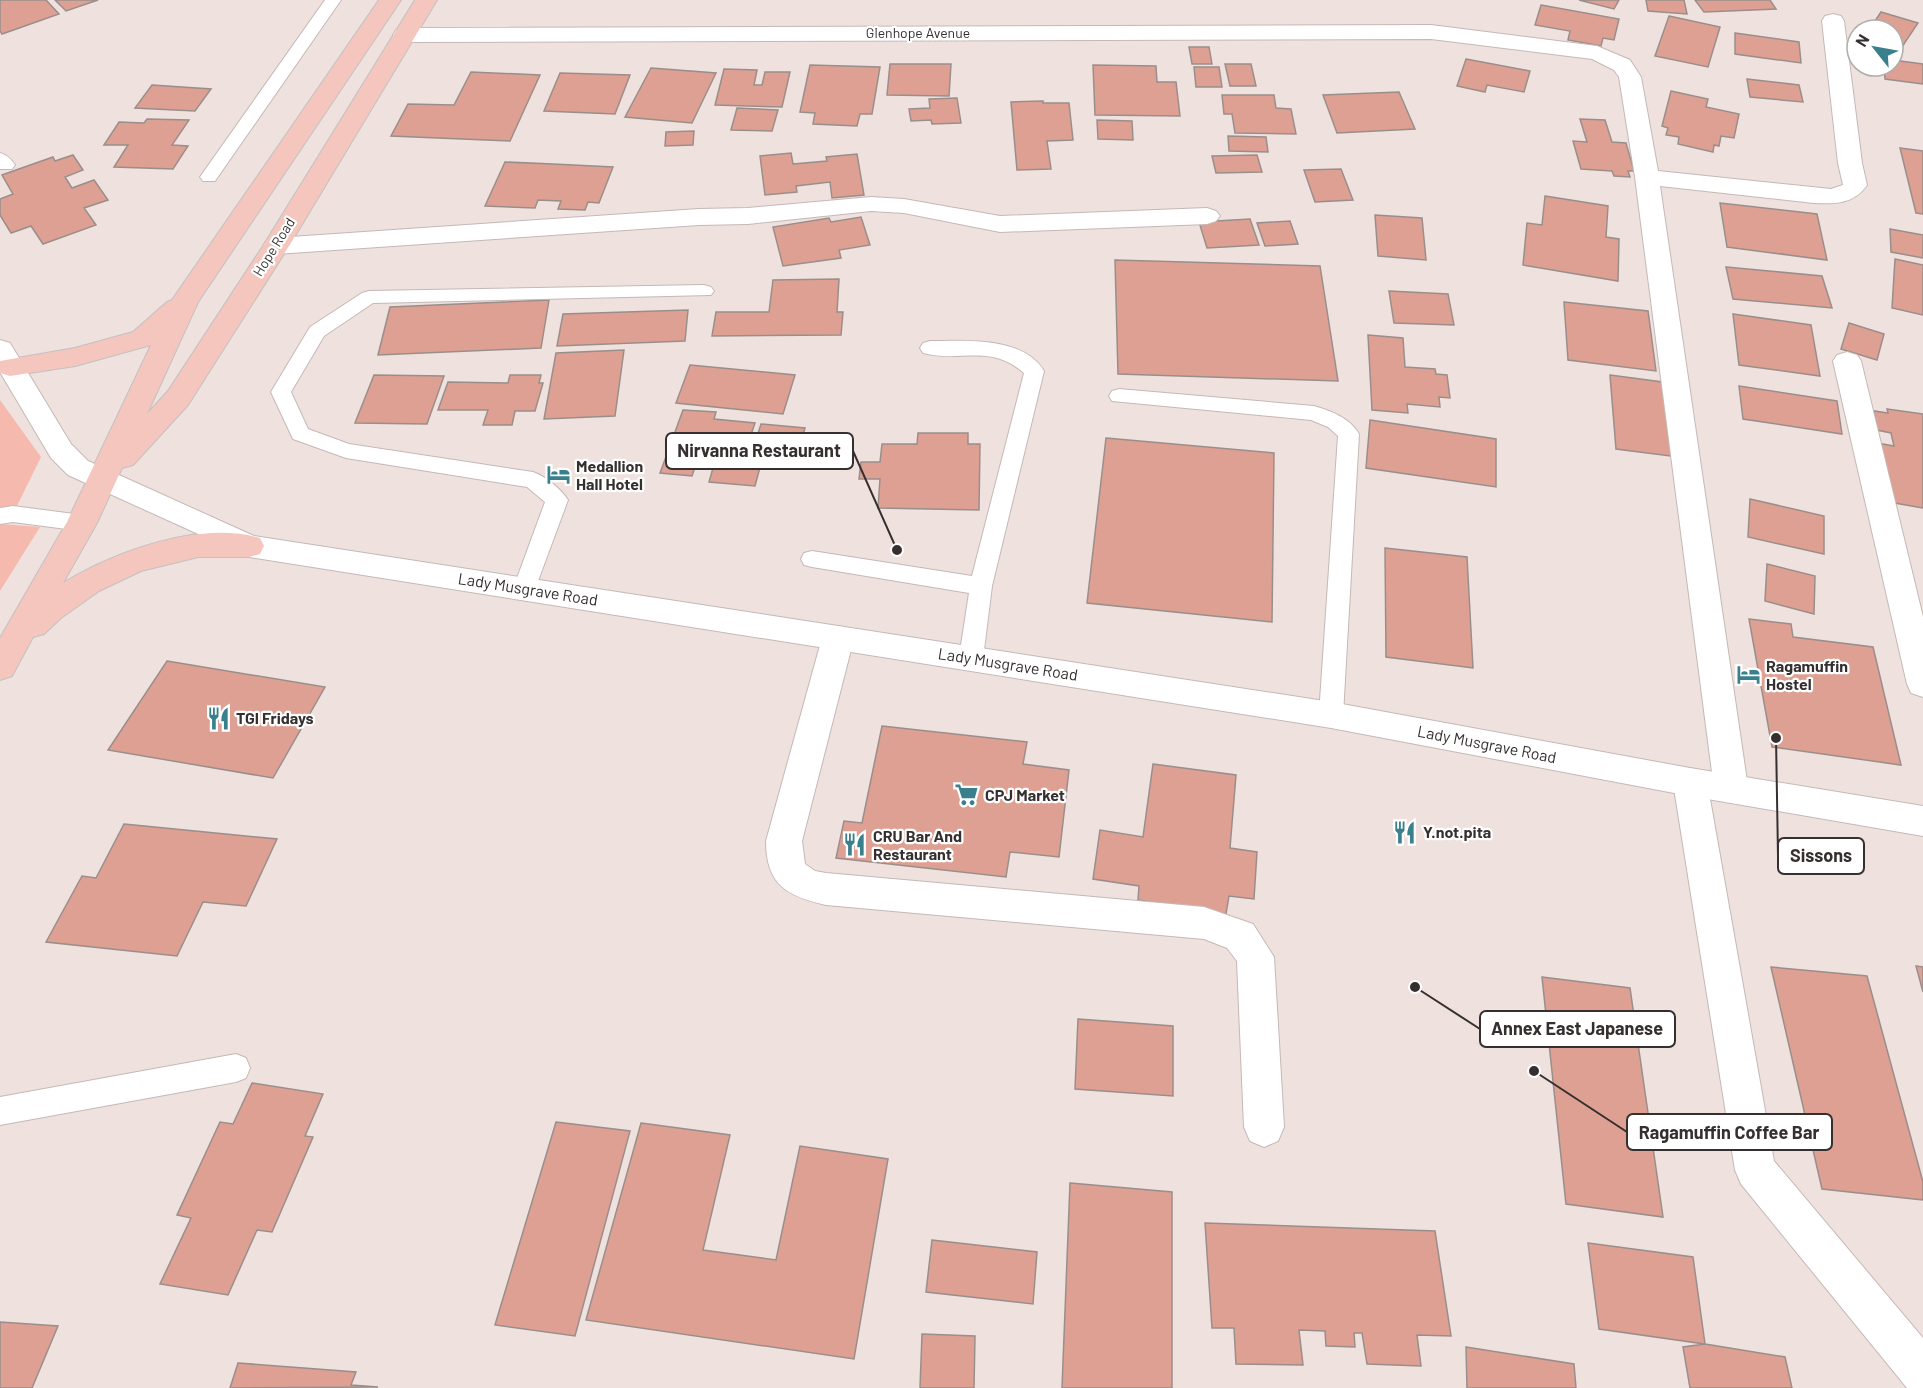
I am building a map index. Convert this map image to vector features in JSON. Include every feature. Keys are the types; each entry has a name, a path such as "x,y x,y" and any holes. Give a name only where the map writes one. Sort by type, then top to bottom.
{"main road":[{"name":"Hope Road","path":"7,656 81,523 185,301 390,0"},
{"name":"Hope Road","path":"103,479 178,398 276,246 426,0"},
{"path":"5,358 75,357 143,338 185,301"},
{"path":"7,656 50,608 96,577 158,554 200,546 249,546"}],"street":[{"path":"1647,177 1814,196 1835,196 1853,190 1855,185 1850,163 1833,21"},
{"name":"Glenhope Avenue","path":"404,35 1431,32 1597,53 1622,65 1630,76 1647,177 1731,788"},
{"path":"276,246 699,217 748,216 871,204 903,206 1000,224 1207,216"},
{"name":"Lady Musgrave Road","path":"5,358 62,451 78,468 249,546 1331,715 1690,782 1923,821"},
{"path":"1847,360 1923,684"},
{"path":"838,638 783,841 783,859 790,873 804,885 826,889 1204,923 1240,936 1255,957 1264,1127"},
{"path":"1690,782 1755,1170 1923,1372"}],"lane":[{"path":"209,177 333,0"},
{"path":"524,589 557,500 533,480 345,451 300,434 281,392 317,332 369,297 704,291"},
{"path":"930,348 986,348 1018,357 1034,371 981,586 971,658"},
{"path":"1119,396 1314,413 1335,422 1349,434 1331,715"},
{"path":"0,516 13,514 81,523"},
{"path":"812,559 981,586"},
{"path":"0,1111 236,1068"}],"shaded area":[{"path":"0,400 41,457 11,518 0,516"},
{"path":"0,524 40,527 0,591"}],"building":[{"path":"0,0 46,0 59,14 2,34 0,31"},
{"path":"55,0 98,0 66,11"},
{"path":"1579,0 1619,0 1614,9"},
{"path":"1646,0 1684,0 1687,14 1648,11"},
{"path":"1695,0 1770,0 1776,9 1704,12"},
{"path":"1541,5 1619,19 1614,40 1603,38 1601,46 1568,40 1570,31 1535,25"},
{"path":"1881,12 1901,18 1877,18"},
{"path":"1669,16 1720,27 1708,67 1655,56"},
{"path":"1905,19 1918,23 1905,42"},
{"path":"1735,33 1799,42 1801,63 1735,54"},
{"path":"1189,47 1209,47 1212,64 1192,64"},
{"path":"1466,59 1530,71 1524,92 1487,85 1485,92 1457,86"},
{"path":"1905,62 1923,64 1923,84 1885,79 1905,78"},
{"path":"890,64 951,64 949,96 887,95"},
{"path":"1225,64 1251,64 1256,86 1230,86"},
{"path":"810,65 880,67 872,114 860,114 857,126 813,124 815,113 800,112"},
{"path":"1093,65 1156,66 1157,82 1176,82 1180,116 1095,115"},
{"path":"1194,67 1219,67 1222,87 1196,87"},
{"path":"651,68 716,73 692,123 625,117"},
{"path":"724,69 757,70 754,85 762,85 765,72 790,72 782,107 715,105"},
{"path":"471,72 540,75 510,141 391,136 408,104 454,105"},
{"path":"560,73 630,75 615,114 544,111"},
{"path":"1747,79 1799,85 1803,102 1750,97"},
{"path":"152,85 211,89 195,111 135,108"},
{"path":"1671,91 1708,99 1706,107 1739,114 1734,138 1721,136 1719,146 1714,145 1713,152 1678,144 1679,137 1666,135 1668,128 1662,126"},
{"path":"1399,92 1415,129 1337,133 1323,95"},
{"path":"1222,95 1274,95 1276,108 1291,109 1296,134 1235,133 1232,114 1224,114"},
{"path":"957,98 961,123 932,124 931,120 911,121 909,109 930,108 929,99"},
{"path":"1043,101 1043,103 1069,103 1073,140 1047,141 1051,169 1017,170 1011,102"},
{"path":"737,108 778,110 772,131 731,130"},
{"path":"147,119 189,120 172,145 188,146 173,169 114,167 128,145 104,145 119,122 144,123"},
{"path":"1580,119 1605,120 1612,142 1626,143 1634,171 1628,171 1630,177 1614,176 1612,171 1581,169 1573,141 1587,142"},
{"path":"1097,120 1132,121 1133,140 1098,139"},
{"path":"694,131 693,145 665,146 666,132"},
{"path":"1228,136 1266,137 1268,152 1229,151"},
{"path":"1900,148 1923,151 1923,214 1916,213"},
{"path":"791,153 793,164 827,161 826,157 857,154 864,195 832,198 830,182 796,186 797,192 765,195 760,156"},
{"path":"73,155 83,170 65,177 72,188 94,180 108,200 84,208 96,225 43,244 31,226 11,233 0,215 0,199 13,194 2,175 53,157 55,161"},
{"path":"1257,155 1262,172 1216,173 1212,156"},
{"path":"505,162 613,167 599,203 588,202 585,210 558,209 561,201 538,200 535,208 485,206"},
{"path":"1341,169 1353,200 1315,202 1304,170"},
{"path":"1545,196 1608,206 1606,237 1619,239 1618,281 1523,265 1527,223 1542,225"},
{"path":"1720,203 1817,214 1827,260 1727,247"},
{"path":"1375,215 1422,218 1426,260 1378,256"},
{"path":"861,217 870,245 839,250 841,258 783,266 773,227 829,218 831,222"},
{"path":"1250,219 1259,245 1207,248 1199,222"},
{"path":"1290,221 1298,244 1265,246 1257,223"},
{"path":"1890,229 1923,235 1923,258 1891,252"},
{"path":"1895,259 1923,265 1923,315 1892,308"},
{"path":"1115,260 1320,266 1338,381 1118,374"},
{"path":"1726,267 1822,276 1832,308 1733,299"},
{"path":"839,279 837,312 843,312 841,335 712,336 716,312 769,312 773,280"},
{"path":"1389,291 1448,294 1454,325 1394,323"},
{"path":"549,300 541,348 378,355 390,307"},
{"path":"1564,302 1648,311 1656,371 1568,360"},
{"path":"688,310 685,341 557,346 563,314"},
{"path":"1733,314 1811,325 1820,376 1739,365"},
{"path":"1849,323 1884,334 1877,360 1841,349"},
{"path":"1368,335 1403,338 1405,367 1435,369 1436,374 1447,375 1450,398 1439,397 1440,407 1407,404 1408,413 1372,410"},
{"path":"624,350 615,416 544,419 556,353"},
{"path":"690,365 795,375 783,414 676,403"},
{"path":"374,375 444,376 427,424 355,423"},
{"path":"510,375 541,375 539,383 543,383 535,411 515,411 512,425 483,425 488,410 438,410 448,382 508,383"},
{"path":"1610,375 1670,383 1678,457 1616,449"},
{"path":"1739,386 1837,401 1842,434 1743,419"},
{"path":"1887,409 1923,414 1923,508 1889,502 1877,443 1894,446 1891,433 1877,430 1874,411 1888,413"},
{"path":"683,410 716,412 714,419 755,423 743,458 762,460 755,486 709,482 713,468 695,467 692,476 660,473"},
{"path":"1370,420 1496,439 1496,487 1366,468"},
{"path":"761,424 805,428 797,457 752,452"},
{"path":"918,433 968,433 968,444 980,444 979,510 878,508 880,479 859,479 861,462 880,462 882,444 917,444"},
{"path":"1106,438 1274,453 1272,622 1087,603"},
{"path":"1750,499 1824,516 1824,554 1748,537"},
{"path":"1385,548 1467,557 1473,668 1386,657"},
{"path":"1767,564 1815,576 1814,614 1765,601"},
{"path":"1749,619 1791,624 1793,637 1873,647 1901,765 1772,747"},
{"name":"TGI Fridays","path":"167,661 325,687 273,778 108,750"},
{"name":"CPJ Market","path":"882,726 1027,742 1023,764 1069,770 1059,857 1010,852 1006,877 836,858 844,821 862,823"},
{"path":"1153,764 1236,775 1230,848 1257,852 1254,899 1229,896 1226,914 1138,900 1139,886 1093,879 1100,830 1143,837"},
{"path":"124,824 277,839 246,906 203,902 177,956 46,942 82,876 96,878"},
{"path":"1916,966 1923,967 1923,992"},
{"path":"1771,967 1867,976 1923,1182 1923,1200 1822,1189"},
{"path":"1542,977 1630,988 1663,1217 1566,1204"},
{"path":"1078,1019 1173,1026 1173,1096 1075,1089"},
{"path":"252,1083 323,1094 305,1136 313,1137 272,1232 257,1230 228,1295 160,1284 191,1218 177,1215 220,1122 233,1124"},
{"path":"556,1122 630,1131 575,1336 495,1325"},
{"path":"641,1123 730,1135 703,1250 776,1260 800,1146 888,1159 854,1359 586,1320"},
{"path":"1070,1183 1172,1192 1172,1388 1062,1388"},
{"path":"1205,1223 1435,1231 1451,1336 1417,1335 1421,1366 1367,1364 1362,1333 1354,1333 1355,1347 1326,1346 1325,1331 1299,1330 1303,1365 1236,1364 1234,1328 1212,1328"},
{"path":"932,1240 1037,1252 1033,1304 926,1292"},
{"path":"1588,1243 1693,1257 1705,1344 1599,1329"},
{"path":"0,1322 58,1326 32,1388 0,1388"},
{"path":"922,1334 975,1336 974,1388 920,1388"},
{"path":"1705,1344 1785,1357 1792,1388 1690,1388 1683,1347"},
{"path":"1466,1347 1574,1364 1576,1388 1467,1388"},
{"path":"238,1363 356,1372 351,1385 378,1387 230,1388"}],"place":[{"name":"Medallion Hall Hotel","path":"558,475"},
{"name":"Nirvanna Restaurant","path":"897,550"},
{"name":"Ragamuffin Hostel","path":"1748,675"},
{"name":"TGI Fridays","path":"218,718"},
{"name":"Sissons","path":"1776,738"},
{"name":"CPJ Market","path":"967,795"},
{"name":"Y.not.pita","path":"1405,832"},
{"name":"CRU Bar And Restaurant","path":"855,845"},
{"name":"Annex East Japanese","path":"1415,987"},
{"name":"Ragamuffin Coffee Bar","path":"1534,1071"}]}
